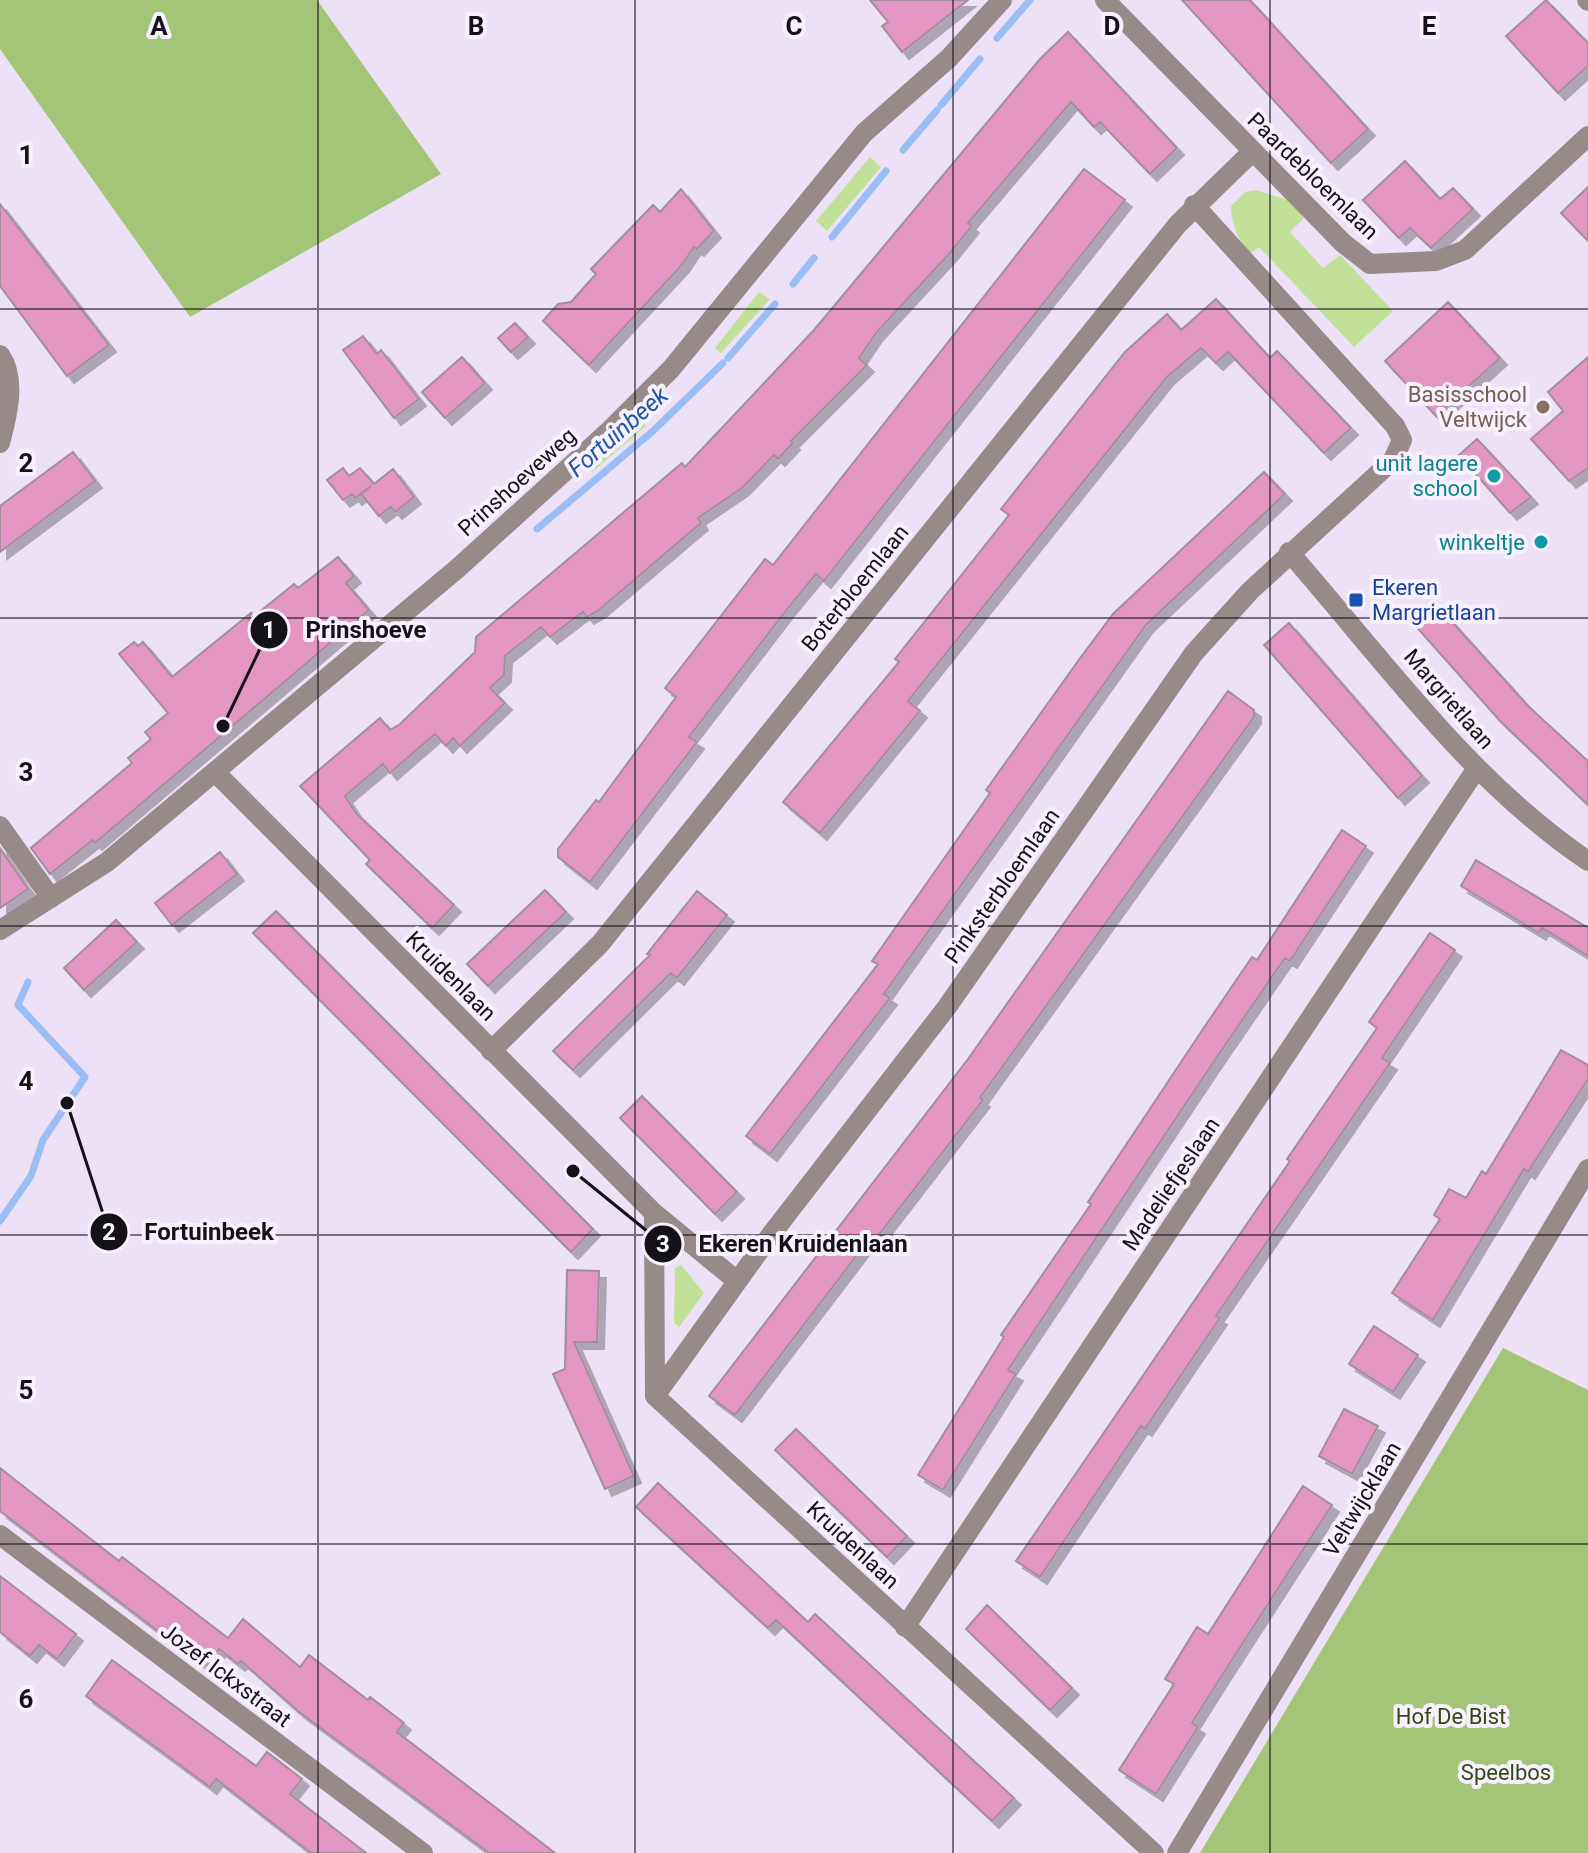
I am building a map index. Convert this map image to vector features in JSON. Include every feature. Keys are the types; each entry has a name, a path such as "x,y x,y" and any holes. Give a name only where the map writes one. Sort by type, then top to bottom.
{"street":[{"name":"Prinshoeveweg","path":"0,930 107,862 458,568 641,400 671,369 829,171 864,133 949,58 1002,0"},
{"name":"Paardebloemlaan","path":"1105,0 1343,243 1370,264 1436,261 1465,250 1588,136"},
{"name":"Boterbloemlaan","path":"491,1051 600,944 1194,205 1252,152"},
{"name":"Pinksterbloemlaan","path":"655,1396 737,1281 947,1007 1194,653 1289,552 1393,460 1402,440 1395,426 1194,205"},
{"path":"0,355 6,364 9,410 0,443"},
{"name":"Margrietlaan","path":"1289,552 1477,768 1549,835 1588,861"},
{"name":"Madeliefjeslaan","path":"905,1627 1477,768"},
{"name":"Kruidenlaan","path":"215,772 654,1213 737,1281"},
{"path":"0,826 51,898"},
{"name":"Veltwijcklaan","path":"1177,1853 1588,1169"},
{"path":"654,1213 655,1396"},
{"name":"Kruidenlaan","path":"655,1396 1154,1853"},
{"name":"Jozef Ickxstraat","path":"0,1535 423,1853"}],"green space":[{"path":"0,0 317,0 441,174 190,317 0,49"},
{"path":"870,157 881,167 827,231 816,221"},
{"path":"1256,190 1288,200 1304,218 1290,232 1323,268 1340,255 1393,311 1354,347 1259,247 1250,254 1242,243 1234,225 1231,206 1245,192"},
{"path":"759,292 770,299 721,353 715,348"},
{"path":"639,418 646,426 592,472 587,466"},
{"path":"681,1265 704,1293 679,1327 674,1322 675,1268"},
{"name":"Hof De Bist","path":"1503,1348 1588,1390 1588,1853 1200,1853"}],"building":[{"path":"870,0 968,0 902,52 882,26 888,22"},
{"path":"1182,0 1250,0 1368,129 1331,163"},
{"path":"1546,0 1588,43 1588,66 1558,93 1506,36"},
{"path":"1068,32 1177,148 1150,174 1100,122 1094,127 1071,102 968,223 972,226 950,253 876,333 859,358 867,365 791,441 793,443 778,459 774,455 742,488 698,518 701,523 599,610 587,617 583,612 550,637 541,627 505,656 504,675 490,688 505,703 460,746 453,738 446,746 435,734 390,773 383,764 345,796 356,813 454,905 432,928 366,864 370,860 300,786 380,718 390,730 400,724 475,652 476,637 682,463 685,467 814,330 1040,59"},
{"path":"1405,161 1440,199 1453,188 1473,209 1431,248 1410,228 1399,238 1363,200"},
{"path":"1084,169 1125,200 824,581 816,574 788,608 689,737 697,742 590,882 558,857 558,849 596,800 599,802 676,697 665,688 765,559 773,565"},
{"path":"1588,187 1588,241 1561,213"},
{"path":"681,189 714,231 697,249 694,247 682,265 589,365 543,321 558,304 571,302 596,274 591,269 653,205 660,212"},
{"path":"0,204 109,345 67,376 0,286"},
{"path":"1216,299 1270,358 1277,351 1351,428 1324,453 1228,352 1216,363 1201,348 1167,377 908,701 920,711 820,833 783,802 899,662 895,659 1009,515 1001,509 1125,352 1167,314 1181,330"},
{"path":"1448,302 1500,358 1436,416 1385,361"},
{"path":"515,323 528,337 511,352 498,338"},
{"path":"363,336 377,354 381,350 419,399 394,418 343,350"},
{"path":"462,357 485,383 445,418 422,392"},
{"path":"1588,357 1588,468 1569,481 1531,439 1563,411 1548,392"},
{"name":"unit lagere school","path":"1477,439 1531,497 1510,513 1459,455"},
{"path":"73,452 95,481 0,552 0,506"},
{"path":"343,468 349,476 360,468 374,484 393,469 414,497 395,512 391,507 379,516 361,494 371,486 355,498 352,494 343,500 327,480"},
{"path":"1264,472 1285,494 1146,625 884,994 890,998 770,1154 746,1136 878,964 872,961 990,793 986,790 1113,614"},
{"path":"338,557 354,576 346,583 369,610 95,843 93,840 50,874 31,848 132,763 128,758 151,739 145,732 168,713 119,654 134,642 138,646 143,642 172,677 252,612 248,621 294,584 298,588"},
{"path":"1435,603 1528,706 1588,761 1588,805 1501,722 1413,623"},
{"path":"1289,623 1422,776 1398,798 1264,645"},
{"path":"1228,691 1254,710 1254,717 980,1098 983,1100 871,1245 867,1242 735,1415 709,1396 968,1059"},
{"path":"1342,830 1366,846 1290,961 1285,958 1215,1060 1008,1370 1016,1374 943,1490 918,1475 1004,1337 1001,1335 1091,1204 1088,1202 1252,957 1257,960"},
{"path":"0,848 28,889 0,908"},
{"path":"220,852 237,874 172,925 155,903"},
{"path":"1476,860 1588,928 1588,956 1542,928 1539,933 1461,886"},
{"path":"545,890 566,912 488,986 467,964"},
{"path":"697,891 727,915 677,978 671,973 573,1070 553,1051 650,955 647,954"},
{"path":"276,911 593,1229 571,1252 253,933"},
{"path":"116,920 137,942 84,990 64,968"},
{"path":"1430,933 1455,950 1382,1058 1390,1063 1216,1316 1220,1318 1145,1429 1141,1426 1040,1577 1016,1561 1290,1161 1287,1159 1377,1028 1369,1022"},
{"path":"1561,1050 1588,1065 1588,1079 1528,1172 1524,1169 1433,1320 1392,1293 1440,1219 1434,1215 1449,1189 1466,1198 1482,1171 1486,1174"},
{"path":"642,1096 737,1192 715,1214 620,1118"},
{"path":"567,1270 599,1271 597,1342 574,1342 634,1476 605,1489 553,1374 565,1369"},
{"path":"1374,1326 1418,1355 1393,1392 1349,1364"},
{"path":"1344,1409 1378,1426 1352,1474 1319,1456"},
{"path":"796,1429 907,1536 887,1557 775,1450"},
{"path":"0,1468 119,1561 122,1557 228,1638 243,1619 300,1667 309,1655 368,1700 370,1697 404,1723 397,1732 555,1853 489,1853 299,1712 241,1661 238,1664 219,1649 204,1666 0,1511"},
{"path":"658,1483 808,1622 815,1614 1014,1798 992,1821 776,1620 768,1628 636,1507"},
{"path":"1303,1486 1332,1505 1192,1723 1198,1727 1156,1794 1119,1770 1174,1684 1165,1679 1197,1627 1208,1634"},
{"path":"0,1576 76,1634 57,1659 39,1645 30,1656 0,1632"},
{"path":"987,1605 1072,1688 1050,1710 966,1629"},
{"path":"112,1660 256,1766 267,1752 302,1779 290,1794 366,1853 311,1853 216,1779 210,1787 86,1696"}],"waterway":[{"name":"Fortuinbeek","path":"997,38 1030,0"},
{"name":"Fortuinbeek","path":"941,105 980,59"},
{"name":"Fortuinbeek","path":"903,150 937,110"},
{"name":"Fortuinbeek","path":"832,237 886,171"},
{"name":"Fortuinbeek","path":"793,284 814,258"},
{"name":"Fortuinbeek","path":"728,358 775,304"},
{"name":"Fortuinbeek","path":"537,529 653,431 723,363"},
{"name":"Fortuinbeek","path":"0,1221 31,1176 43,1140 85,1077 18,1005 28,982"}],"place":[{"name":"Basisschool Veltwijck","path":"1543,407"},
{"name":"unit lagere school","path":"1494,476"},
{"name":"winkeltje","path":"1541,542"},
{"name":"Ekeren Margrietlaan","path":"1356,600"},
{"name":"Prinshoeve","path":"223,726"},
{"name":"Fortuinbeek","path":"67,1103"},
{"name":"Ekeren Kruidenlaan","path":"573,1171"}],"park label":[{"name":"Speelbos","path":"1506,1772"}]}
